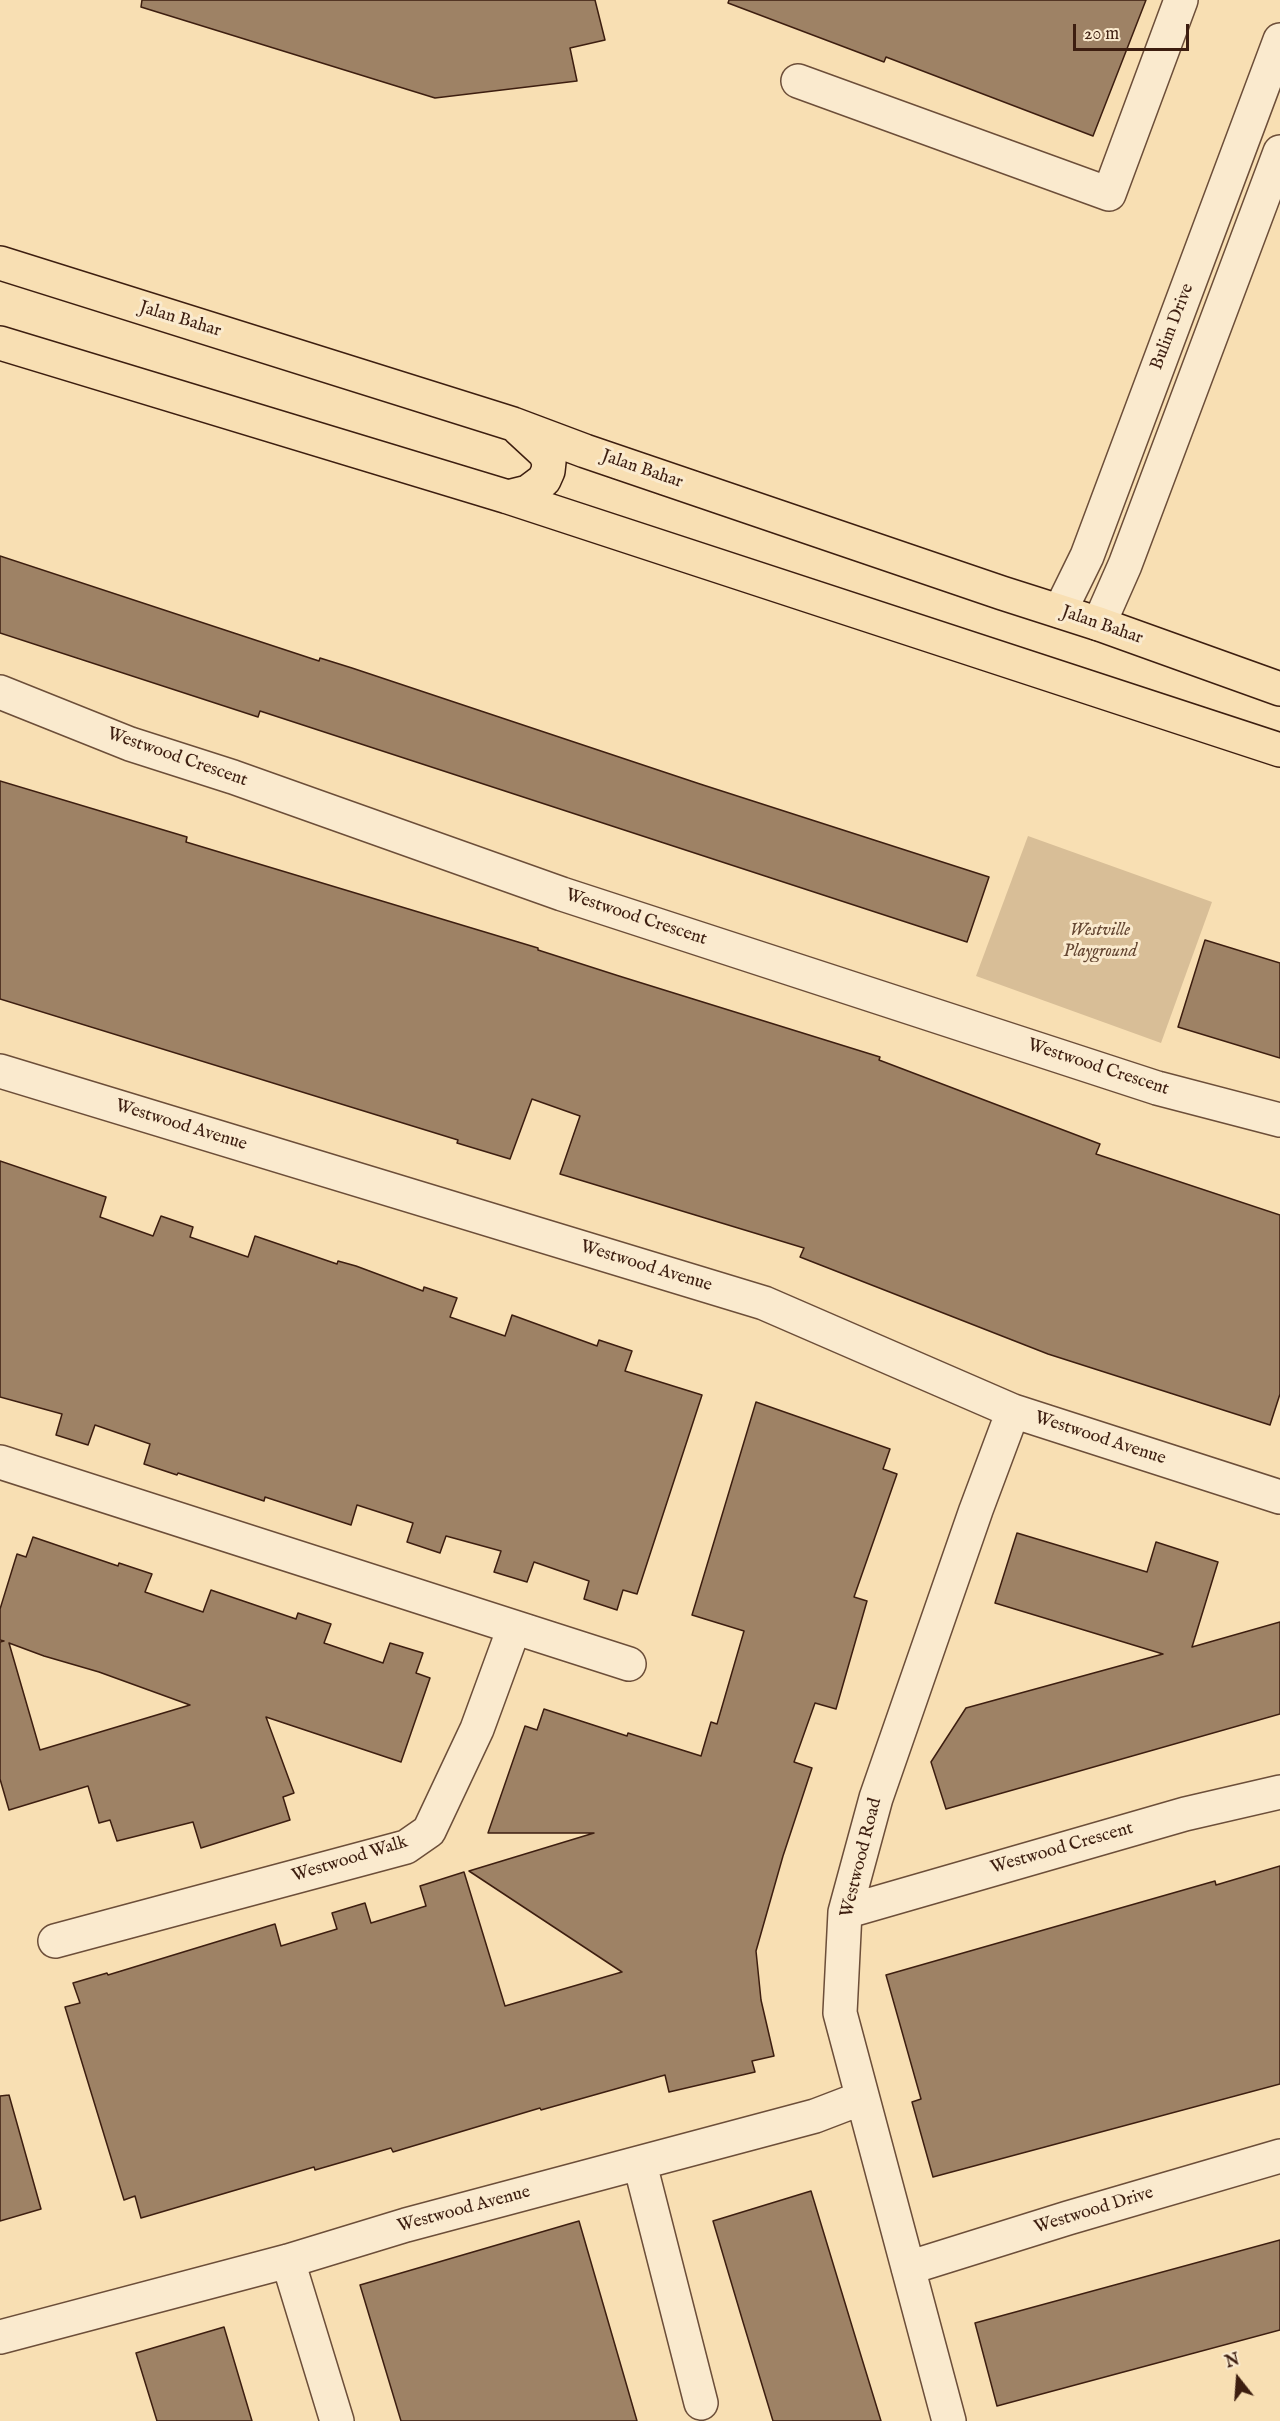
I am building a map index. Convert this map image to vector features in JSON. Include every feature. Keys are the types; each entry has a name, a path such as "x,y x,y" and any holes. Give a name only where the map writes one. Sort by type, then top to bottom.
{"main road":[{"name":"Jalan Bahar","path":"0,263 513,424 585,451 1099,624 1280,689"},
{"path":"0,343 508,497 1280,750"},
{"path":"508,497 528,492 539,485 544,480 549,462 537,443 513,424"}],"street":[{"path":"798,81 1109,194 1181,0"},
{"name":"Bulim Drive","path":"1059,611 1087,556 1280,40"},
{"name":"Bulim Drive","path":"1099,624 1125,565 1280,152"},
{"name":"Westwood Crescent","path":"0,692 130,744 244,781 562,894 1149,1085 1280,1120"},
{"name":"Westwood Avenue","path":"0,1071 764,1303 1013,1412 1280,1497"},
{"name":"Westwood Road","path":"949,2421 840,2013 845,1912 876,1798 976,1510 1013,1412"},
{"path":"0,1462 628,1664"},
{"name":"Westwood Walk","path":"55,1941 406,1847 429,1831 477,1729 514,1628"},
{"name":"Westwood Crescent","path":"845,1912 1185,1814 1280,1792"},
{"name":"Westwood Avenue","path":"0,2337 288,2261 406,2225 815,2116 862,2098"},
{"name":"Westwood Drive","path":"908,2268 1280,2156"},
{"path":"640,2164 701,2403"},
{"path":"288,2261 337,2421"}],"green space":[{"name":"Westville Playground","path":"1028,836 1212,902 1161,1043 976,976"}],"building":[{"path":"142,0 595,0 605,40 570,48 577,81 435,98 141,7"},
{"path":"729,0 1146,0 1093,136 886,57 884,62 728,3"},
{"path":"0,556 319,661 320,658 352,668 989,877 967,942 260,711 258,717 0,633"},
{"path":"0,781 187,837 186,842 538,948 538,950 619,976 880,1057 879,1060 1100,1144 1096,1154 1280,1215 1280,1394 1270,1425 1048,1354 800,1257 804,1248 560,1174 580,1116 532,1099 510,1159 457,1143 458,1140 0,999"},
{"path":"1205,940 1280,963 1280,1058 1178,1027"},
{"path":"0,1161 106,1197 100,1217 153,1236 161,1216 193,1227 190,1237 248,1257 255,1236 337,1264 338,1261 356,1266 423,1291 424,1287 457,1298 450,1317 505,1336 512,1315 597,1346 599,1340 632,1351 625,1371 702,1395 637,1594 623,1590 617,1610 584,1599 589,1581 534,1562 527,1582 494,1572 501,1551 446,1536 440,1553 407,1542 413,1523 357,1505 351,1525 265,1497 264,1501 178,1473 177,1475 144,1464 150,1444 95,1425 88,1445 56,1435 62,1414 0,1397"},
{"path":"756,1402 890,1449 883,1469 897,1474 854,1597 867,1601 836,1709 815,1703 794,1762 812,1768 783,1856 756,1951 761,2000 774,2056 752,2061 755,2072 669,2092 665,2075 541,2110 540,2108 393,2152 391,2148 315,2170 314,2167 141,2218 135,2196 124,2200 65,2007 80,2003 73,1983 107,1973 108,1975 275,1924 281,1946 337,1929 332,1913 365,1903 371,1923 426,1906 420,1886 464,1872 505,2006 622,1972 469,1871 594,1833 488,1833 525,1726 537,1730 544,1709 627,1736 628,1733 701,1756 711,1722 717,1724 744,1631 692,1615"},
{"path":"1017,1533 1147,1572 1156,1542 1218,1562 1192,1647 1280,1622 1280,1714 946,1809 931,1762 966,1708 1163,1654 995,1603"},
{"path":"33,1537 118,1566 119,1563 152,1574 145,1592 203,1612 211,1590 296,1619 298,1613 331,1624 324,1643 383,1663 390,1643 423,1653 416,1673 430,1678 401,1762 266,1717 294,1793 283,1797 290,1820 201,1848 193,1822 117,1841 110,1820 99,1823 88,1786 9,1810 0,1779 0,1642 4,1641 0,1640 0,1609 17,1554 26,1557","holes":["9,1643 99,1672 190,1705 40,1750"]},
{"path":"1280,1866 1280,2084 933,2177 912,2102 921,2099 886,1975 1215,1881 1216,1885"},
{"path":"9,2095 41,2209 0,2221 0,2096"},
{"path":"811,2191 881,2421 773,2421 713,2221"},
{"path":"579,2221 637,2421 401,2421 360,2285"},
{"path":"1280,2240 1280,2330 997,2406 975,2323"},
{"path":"224,2327 252,2421 157,2421 136,2353"}]}
